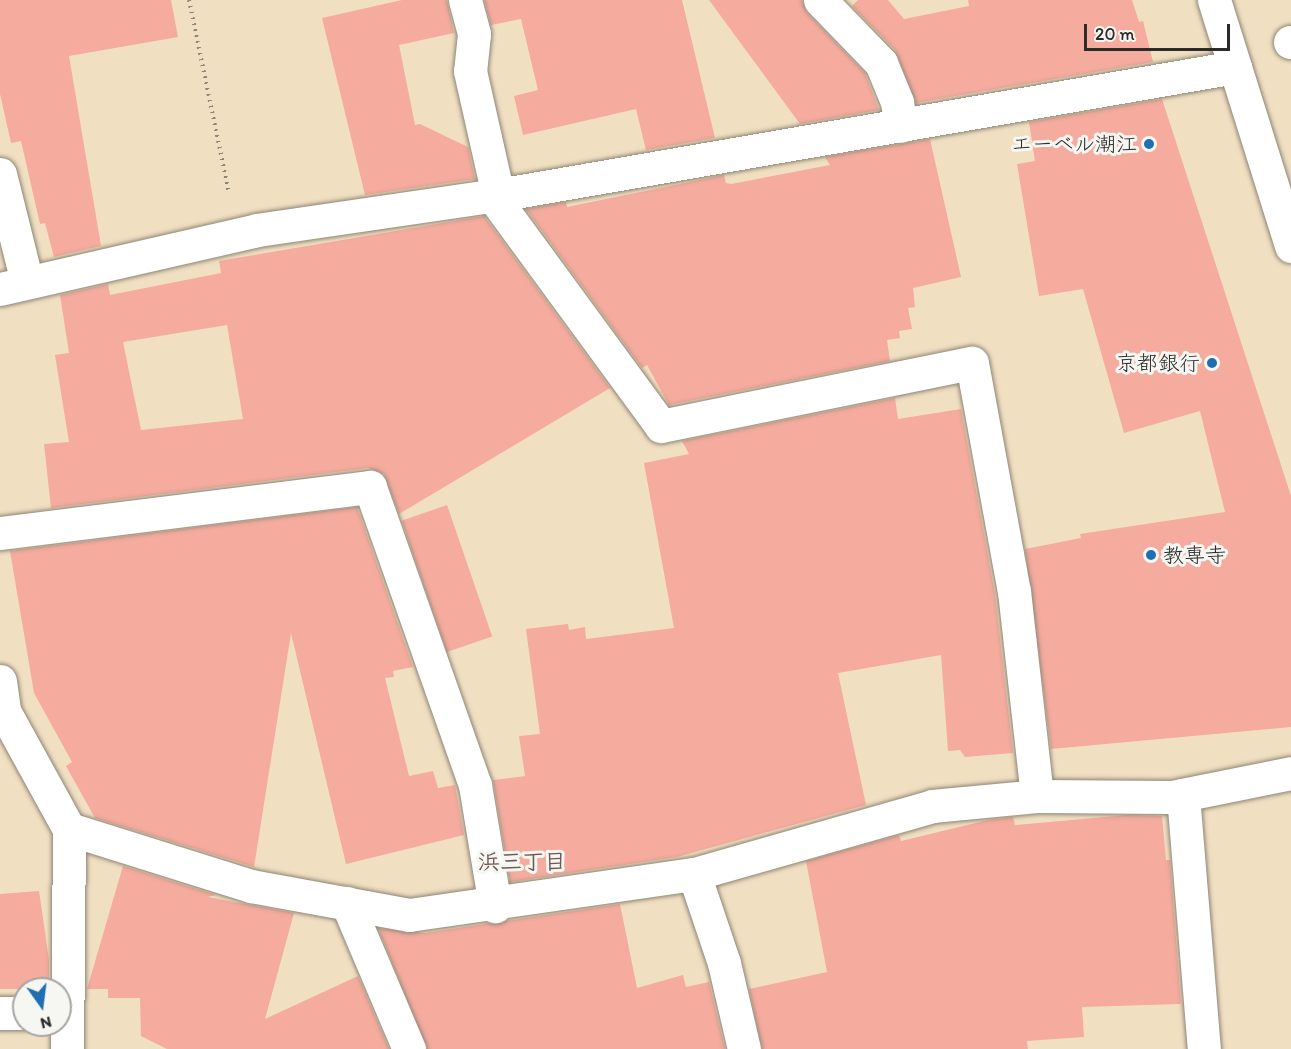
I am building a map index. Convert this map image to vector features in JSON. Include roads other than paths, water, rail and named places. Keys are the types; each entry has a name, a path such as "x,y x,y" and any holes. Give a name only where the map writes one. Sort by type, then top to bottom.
{"street":[{"path":"465,0 474,34 470,71 495,195 661,426 972,363 1014,591 1037,796"},
{"path":"820,0 881,63 897,102 901,126"},
{"path":"1214,0 1291,246"},
{"path":"0,174 14,285 238,235 495,195 1235,67"},
{"path":"0,533 370,486 475,785 495,906"},
{"path":"1,701 69,829 65,977"},
{"path":"69,829 251,886 410,915 495,906 694,874 932,806 1037,796 1183,795 1291,773"},
{"path":"1183,795 1204,1049"},
{"path":"694,874 724,963 744,1049"},
{"path":"347,903 409,1049"}],"place":[{"name":"エーベル潮江","path":"1149,144"},
{"name":"京都銀行","path":"1212,363"},
{"name":"教専寺","path":"1151,555"}],"district":[{"name":"浜三丁目","path":"522,862"}]}
